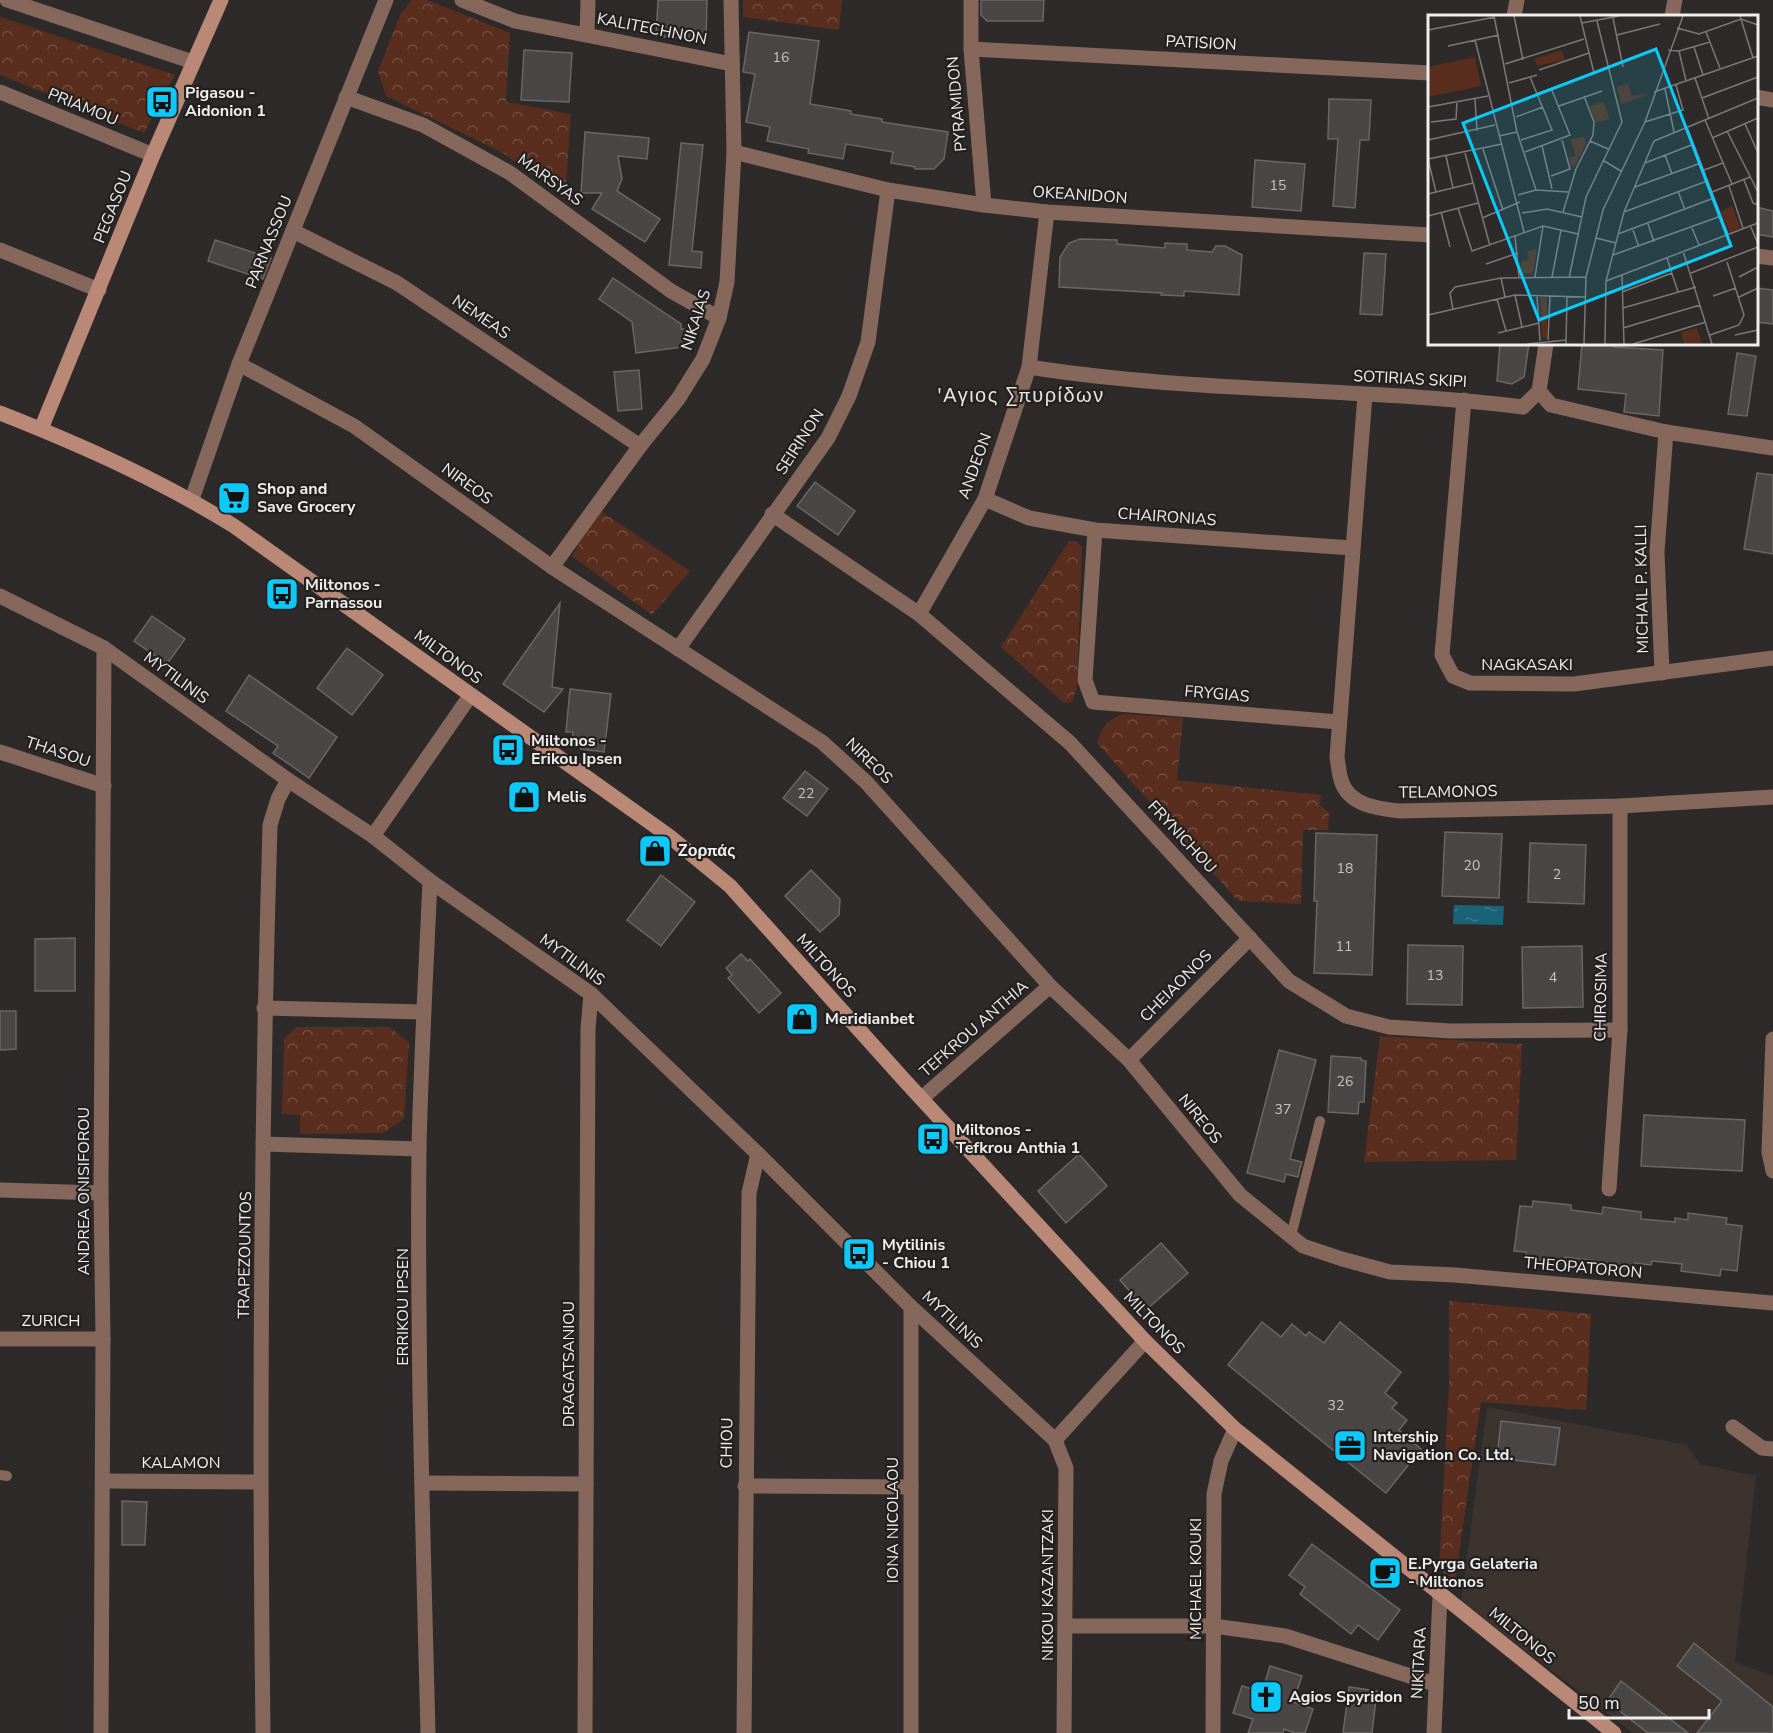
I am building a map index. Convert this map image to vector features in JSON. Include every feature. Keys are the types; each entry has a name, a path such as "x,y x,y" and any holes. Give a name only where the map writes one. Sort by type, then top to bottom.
{"street":[{"path":"7,0 193,62"},
{"name":"PEGASOU","path":"41,429 153,155 221,0"},
{"name":"PARNASSOU","path":"192,500 239,364 386,0"},
{"name":"KALITECHNON","path":"462,0 515,21 732,64"},
{"path":"587,35 588,0"},
{"name":"NIKAIAS","path":"552,567 678,399 703,359 719,318 727,282 734,152 731,0"},
{"name":"PYRAMIDON","path":"971,0 971,49 984,205"},
{"path":"1514,15 1517,0"},
{"path":"1672,15 1675,0"},
{"name":"PATISION","path":"971,49 1428,73"},
{"name":"PRIAMOU","path":"0,92 153,155"},
{"name":"MARSYAS","path":"346,97 423,125 510,172 671,291 719,318"},
{"path":"1758,97 1773,100"},
{"name":"OKEANIDON","path":"734,152 888,190 984,205 1047,212 1428,235"},
{"name":"SEIRINON","path":"678,650 772,514 828,438 849,396 868,342 888,190"},
{"name":"ANDEON","path":"920,614 985,499 1029,367 1047,212"},
{"name":"NEMEAS","path":"293,231 397,283 640,447"},
{"path":"0,250 99,290"},
{"path":"1758,255 1773,258"},
{"path":"1546,345 1539,391 1551,405 1666,432 1773,448"},
{"name":"NIREOS","path":"239,364 354,426 552,567 822,742 866,782 1050,986 1129,1060 1240,1196 1303,1246 1390,1272"},
{"name":"SOTIRIAS SKIPI","path":"1029,367 1083,376 1464,400 1523,407 1539,391"},
{"name":"TELAMONOS","path":"1365,395 1337,757 1341,782 1355,799 1377,809 1400,811 1620,806 1773,797"},
{"name":"NAGKASAKI","path":"1464,400 1442,655 1453,676 1470,683 1574,684 1773,658"},
{"name":"MILTONOS","path":"0,413 135,470 192,500 234,526 669,836 730,886 1145,1341 1234,1429 1614,1733"},
{"name":"MICHAIL P. KALLI","path":"1662,673 1657,552 1666,432"},
{"name":"CHAIRONIAS","path":"985,499 1029,518 1095,530 1353,548"},
{"name":"FRYNICHOU","path":"772,514 920,614 1070,743 1289,981 1346,1016 1389,1027 1450,1031 1620,1030"},
{"name":"FRYGIAS","path":"1095,530 1085,680 1093,702 1339,722"},
{"name":"MYTILINIS","path":"0,596 104,648 288,780 374,836 430,881 591,994 758,1154 911,1307 1054,1440"},
{"name":"ANDREA ONISIFOROU","path":"101,1733 104,648"},
{"path":"374,836 470,696"},
{"name":"THASOU","path":"0,752 104,786"},
{"name":"TRAPEZOUNTOS","path":"263,1733 260,1482 264,1008 270,825 278,799 288,780"},
{"name":"CHIROSIMA","path":"1609,1189 1620,1030 1620,806"},
{"name":"ERRIKOU IPSEN","path":"429,1733 422,1483 419,1149 430,881"},
{"name":"CHEIAONOS","path":"1129,1060 1250,938"},
{"name":"TEFKROU ANTHIA","path":"922,1098 1050,986"},
{"name":"DRAGATSANIOU","path":"585,1733 588,1029 591,994"},
{"path":"264,1008 423,1012"},
{"path":"1773,1039 1768,1152 1773,1171"},
{"path":"264,1144 419,1149"},
{"name":"CHIOU","path":"744,1733 744,1486 749,1194 758,1154"},
{"path":"0,1190 101,1193"},
{"name":"THEOPATORON","path":"1390,1272 1455,1275 1773,1304"},
{"name":"IONA NICOLAOU","path":"911,1307 911,1733"},
{"name":"ZURICH","path":"0,1339 103,1339"},
{"path":"1054,1440 1145,1341"},
{"path":"1732,1427 1762,1448 1773,1449"},
{"name":"MICHAEL KOUKI","path":"1213,1733 1214,1494 1221,1461 1234,1429"},
{"name":"NIKOU KAZANTZAKI","path":"1054,1440 1066,1468 1064,1733"},
{"name":"KALAMON","path":"103,1481 260,1482"},
{"path":"422,1483 586,1484"},
{"path":"744,1486 911,1487"},
{"name":"NIKITARA","path":"1434,1733 1440,1595"},
{"path":"1066,1626 1214,1626 1285,1636 1435,1684"}],"lane":[{"path":"1291,1236 1320,1121"}],"shaded area":[{"path":"1487,1407 1687,1445 1700,1464 1756,1476 1735,1662 1773,1676 1773,1733 1633,1733 1461,1601"}],"green space":[{"path":"412,0 427,0 510,33 506,102 571,114 565,197 503,153 386,96 378,71 401,13"},
{"path":"743,0 842,0 839,30 743,17"},
{"path":"0,17 175,75 144,133 0,75"},
{"path":"599,510 690,571 652,615 572,556"},
{"path":"1069,541 1076,541 1082,547 1077,687 1072,702 1064,703 1001,647"},
{"path":"1123,714 1183,718 1177,780 1321,795 1320,805 1329,813 1328,830 1303,830 1301,904 1238,901 1097,743 1106,725"},
{"path":"296,1027 389,1027 409,1042 404,1119 383,1133 300,1134 300,1115 282,1114 284,1039"},
{"path":"1380,1036 1522,1044 1516,1160 1364,1162"},
{"path":"1449,1301 1591,1314 1586,1410 1481,1402 1455,1581 1439,1569 1449,1384"}],"water":[{"path":"1454,905 1504,906 1503,925 1453,924"}],"building":[{"path":"658,0 707,0 706,40 656,36"},
{"path":"981,0 1044,0 1043,21 987,21 981,15"},
{"path":"749,32 819,41 810,104 851,111 851,114 882,119 882,122 948,132 944,159 934,169 915,169 915,167 891,163 893,152 846,144 843,159 808,153 809,149 767,141 770,127 746,122 755,74 743,72"},
{"path":"524,50 572,53 569,102 521,100"},
{"path":"1329,99 1371,100 1369,140 1360,140 1355,208 1333,206 1338,139 1328,139"},
{"path":"585,132 649,138 647,159 618,156 622,179 617,191 660,219 645,242 592,209 602,193 581,193"},
{"path":"681,143 703,145 692,251 702,252 701,268 669,265"},
{"path":"1255,160 1305,164 1301,211 1252,207"},
{"path":"1758,207 1773,211 1773,237 1758,234"},
{"path":"1080,239 1117,240 1117,244 1165,248 1165,243 1187,244 1187,250 1212,252 1216,246 1225,246 1242,255 1239,295 1184,291 1184,296 1161,295 1162,293 1059,287 1060,257 1069,243"},
{"path":"215,240 271,258 263,279 208,261"},
{"path":"1364,253 1386,254 1382,315 1360,314"},
{"path":"613,278 681,324 681,329 685,329 687,345 636,353 632,322 599,299"},
{"path":"1758,288 1773,290 1773,324 1758,322"},
{"path":"1500,345 1529,345 1524,377 1512,384 1497,381"},
{"path":"1582,345 1614,345 1614,347 1663,350 1659,416 1624,412 1626,394 1578,389"},
{"path":"1737,353 1756,356 1747,416 1728,414"},
{"path":"639,370 642,409 618,411 614,372"},
{"path":"1757,473 1773,475 1773,554 1744,549"},
{"path":"815,482 855,511 838,535 797,506"},
{"path":"560,603 552,687 563,689 544,712 503,684"},
{"path":"152,616 185,639 167,664 134,641"},
{"path":"347,648 383,675 352,715 317,688"},
{"path":"249,675 337,737 309,778 273,753 278,746 226,711"},
{"path":"570,689 611,694 604,752 581,749 582,742 572,741 573,732 566,732"},
{"path":"805,771 828,789 807,816 783,798"},
{"path":"1445,832 1502,834 1499,898 1442,896"},
{"path":"1316,833 1377,835 1372,975 1314,973 1317,901 1314,901"},
{"path":"1530,843 1586,845 1584,904 1528,902"},
{"path":"811,870 840,899 839,915 820,932 785,896"},
{"path":"661,875 695,902 661,946 627,920"},
{"path":"75,938 75,991 35,991 35,939"},
{"path":"1408,945 1463,946 1462,1005 1407,1004"},
{"path":"1582,946 1583,1007 1523,1008 1522,947"},
{"path":"741,954 748,961 750,959 781,993 759,1013 728,978 732,975 726,968"},
{"path":"0,1011 16,1011 16,1049 0,1050"},
{"path":"1279,1050 1316,1060 1290,1159 1302,1162 1298,1177 1286,1174 1284,1182 1247,1173"},
{"path":"1331,1056 1361,1058 1366,1061 1364,1102 1359,1102 1358,1114 1328,1112"},
{"path":"1644,1115 1745,1120 1742,1171 1641,1166"},
{"path":"1079,1154 1107,1186 1066,1223 1038,1191"},
{"path":"1533,1201 1571,1205 1571,1210 1602,1214 1603,1207 1641,1212 1641,1219 1675,1222 1675,1218 1688,1220 1688,1213 1727,1218 1726,1224 1742,1226 1737,1271 1721,1269 1720,1276 1681,1271 1682,1264 1652,1261 1651,1265 1635,1263 1634,1270 1596,1265 1596,1261 1565,1257 1564,1263 1526,1258 1526,1252 1514,1251 1520,1206 1532,1207"},
{"path":"1161,1243 1188,1273 1146,1310 1120,1280"},
{"path":"1262,1322 1281,1337 1292,1324 1306,1336 1309,1332 1324,1343 1340,1322 1401,1372 1385,1393 1397,1403 1392,1408 1407,1420 1399,1430 1421,1449 1386,1493 1228,1365"},
{"path":"1501,1421 1560,1428 1555,1465 1497,1458"},
{"path":"122,1501 147,1502 145,1545 122,1545"},
{"path":"1312,1544 1400,1610 1378,1640 1358,1625 1351,1634 1300,1594 1305,1587 1289,1575"},
{"path":"1694,1643 1773,1707 1773,1733 1697,1733 1722,1701 1677,1666"},
{"name":"Agios Spyridon","path":"1270,1666 1302,1676 1293,1702 1313,1709 1305,1733 1295,1733 1284,1729 1283,1733 1248,1733 1253,1719 1233,1713 1242,1686 1262,1692"},
{"path":"1621,1681 1688,1733 1648,1733 1607,1701"},
{"path":"1349,1687 1377,1691 1372,1733 1343,1733"}],"place":[{"name":"Pigasou - Aidonion 1","path":"162,102"},
{"name":"Shop and Save Grocery","path":"234,498"},
{"name":"Miltonos - Parnassou","path":"282,594"},
{"name":"Miltonos - Erikou Ipsen","path":"508,750"},
{"name":"Melis","path":"524,797"},
{"name":"Ζορπάς","path":"655,851"},
{"name":"Meridianbet","path":"802,1019"},
{"name":"Miltonos - Tefkrou Anthia 1","path":"933,1139"},
{"name":"Mytilinis - Chiou 1","path":"859,1254"},
{"name":"Intership Navigation Co. Ltd.","path":"1350,1446"},
{"name":"E.Pyrga Gelateria - Miltonos","path":"1385,1573"},
{"name":"Agios Spyridon","path":"1266,1697"}],"district":[{"name":"'Αγιος Σπυρίδων","path":"1021,395"}]}
